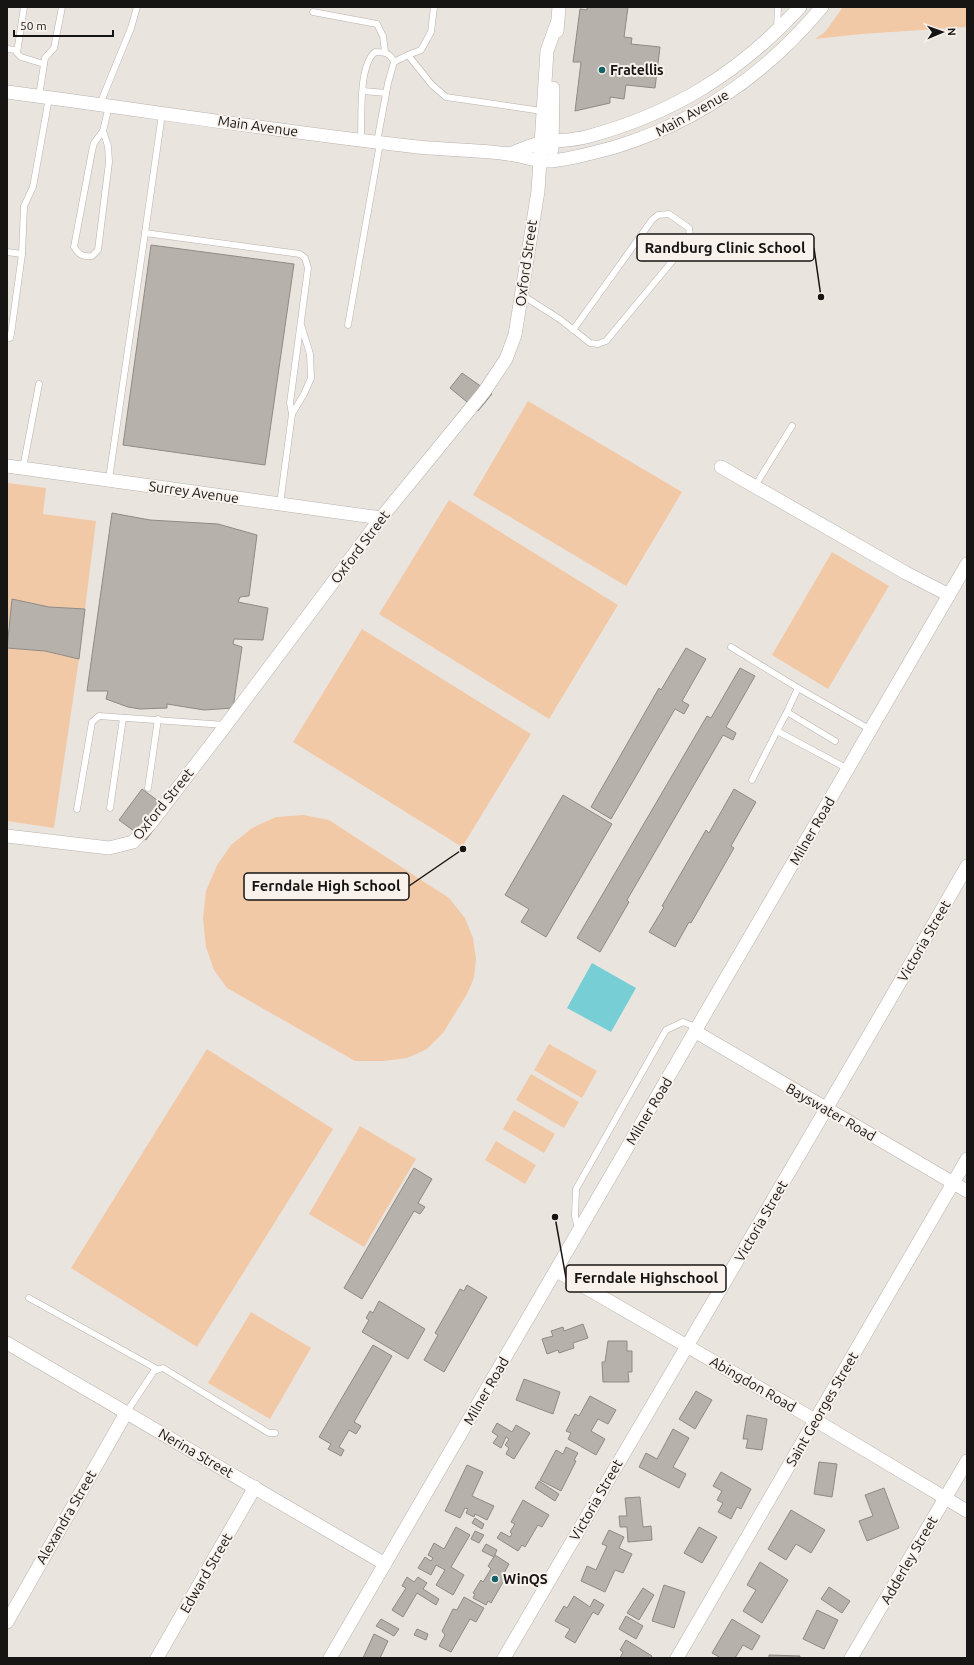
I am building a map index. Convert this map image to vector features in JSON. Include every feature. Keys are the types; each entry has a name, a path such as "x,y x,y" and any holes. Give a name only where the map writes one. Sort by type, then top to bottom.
{"street":[{"name":"Oxford Street","path":"7,836 98,848 109,848 133,842 151,823 381,518 484,392 506,359 515,335 538,191 539,161 546,143 552,98 559,7"},
{"name":"Main Avenue","path":"509,154 546,143 584,137 629,124 677,103 725,75 777,33 800,7"},
{"name":"Main Avenue","path":"7,92 378,143 509,154 539,161 552,161 593,153 642,139 681,122 707,107 766,66 793,40 822,7"},
{"name":"Oxford Street","path":"538,191 552,161 546,143 542,111 547,51 557,23"},
{"name":"Surrey Avenue","path":"7,466 381,518"},
{"path":"721,466 906,573 949,595"},
{"name":"Milner Road","path":"330,1658 557,1271 967,564"},
{"name":"Victoria Street","path":"504,1658 686,1345 827,1109 967,866"},
{"name":"Bayswater Road","path":"697,1030 827,1109 967,1191"},
{"name":"Saint Georges Street","path":"677,1658 967,1160"},
{"name":"Abingdon Road","path":"557,1271 815,1420 967,1511"},
{"name":"Nerina Street","path":"7,1343 385,1564"},
{"name":"Alexandra Street","path":"7,1622 126,1413"},
{"name":"Adderley Street","path":"851,1658 967,1461"},
{"name":"Edward Street","path":"157,1658 255,1487"}],"lane":[{"path":"24,7 17,50 19,56 44,64"},
{"path":"7,339 10,338 11,334 22,254 24,206 33,187 44,97 44,64 47,54 54,48 62,7"},
{"path":"104,131 94,144 74,247 79,254 85,257 92,256 98,250 109,162 108,146 104,131 104,106 137,7"},
{"path":"394,62 421,50 431,32 434,7"},
{"path":"777,33 778,7"},
{"path":"313,12 377,24 383,36 385,52"},
{"path":"7,49 17,50"},
{"path":"348,325 386,93 394,62 391,55 385,52 375,52 369,57 364,77 361,140"},
{"path":"408,55 432,86 446,97 542,111"},
{"path":"363,91 386,93"},
{"path":"109,479 162,113"},
{"path":"522,295 573,330 594,344 606,341 674,259 690,237 689,228 669,214 658,215 652,220 573,330"},
{"path":"145,233 303,255 308,264 290,403 292,414 280,504"},
{"path":"7,252 22,254"},
{"path":"292,414 304,394 311,378 310,354 301,325"},
{"path":"23,468 39,384"},
{"path":"755,486 792,426"},
{"path":"731,647 870,730"},
{"path":"752,780 798,688"},
{"path":"787,712 835,741"},
{"path":"77,809 92,722 99,716 226,725"},
{"path":"110,808 123,718"},
{"path":"148,788 158,720"},
{"path":"777,731 848,768"},
{"path":"579,1232 575,1216 576,1189 658,1043 666,1030 677,1023 683,1022 697,1030"},
{"path":"29,1298 157,1369 163,1368 169,1370 269,1433 275,1433"},
{"path":"126,1413 157,1369"}],"shaded area":[{"path":"843,7 967,7 967,27 862,34 815,39 825,32"},
{"path":"528,401 682,492 626,586 473,495"},
{"path":"8,483 46,488 43,514 96,521 85,609 49,607 12,599 7,636"},
{"path":"449,500 618,605 549,719 379,614"},
{"path":"832,552 889,586 828,689 772,655"},
{"path":"362,629 531,734 462,847 293,742"},
{"path":"7,648 45,651 79,659 54,828 7,821"},
{"path":"304,815 329,820 449,898 465,918 473,938 476,959 474,978 467,994 443,1033 427,1049 407,1058 384,1061 355,1061 227,988 214,970 206,947 203,918 206,891 217,865 231,845 252,828 276,817"},
{"path":"549,1044 597,1071 582,1098 534,1070"},
{"path":"207,1049 333,1129 197,1347 71,1268"},
{"path":"531,1074 579,1102 564,1128 516,1100"},
{"path":"514,1110 555,1134 544,1153 503,1129"},
{"path":"360,1126 416,1159 364,1247 309,1214"},
{"path":"496,1141 536,1165 525,1184 485,1160"},
{"path":"251,1312 311,1348 270,1419 208,1383"}],"water":[{"path":"592,963 636,988 611,1032 567,1008"}],"building":[{"path":"587,7 628,7 624,37 632,38 631,44 660,47 655,88 626,85 624,99 610,97 610,103 575,111 581,62 573,62 580,9 587,10"},
{"path":"151,245 294,264 265,465 123,445"},
{"path":"462,373 492,394 478,411 450,388"},
{"path":"112,513 150,520 218,524 257,535 249,596 240,597 238,602 268,608 263,640 234,639 233,644 242,647 233,708 204,710 167,704 167,708 140,709 128,707 106,699 108,691 87,691"},
{"path":"12,599 49,607 85,609 79,659 45,651 7,648"},
{"path":"686,648 706,659 682,701 689,705 684,714 675,709 611,819 591,807 659,688 661,690"},
{"path":"740,668 755,676 726,727 736,733 733,740 723,735 627,900 629,902 600,952 577,938 707,716 711,718"},
{"path":"142,789 169,809 146,840 119,820"},
{"path":"734,789 756,802 731,846 734,848 691,923 689,922 675,947 649,932 664,907 662,906 706,830 709,833"},
{"path":"563,795 612,824 546,937 521,922 529,909 505,895"},
{"path":"414,1168 432,1179 418,1203 425,1207 420,1214 414,1211 362,1299 344,1288"},
{"path":"467,1285 487,1297 444,1372 424,1360 438,1335 435,1333 460,1289 464,1291"},
{"path":"379,1301 425,1329 408,1359 362,1332 369,1320 366,1318 370,1311 373,1313"},
{"path":"583,1324 588,1338 573,1343 574,1348 559,1353 558,1350 547,1354 542,1339 553,1336 551,1331 563,1327 564,1331"},
{"path":"608,1341 627,1341 627,1351 632,1351 632,1372 628,1372 629,1382 603,1382 602,1362 605,1362"},
{"path":"373,1345 392,1356 354,1422 361,1426 356,1434 349,1430 339,1447 344,1450 341,1456 328,1449 331,1444 319,1437"},
{"path":"524,1379 560,1392 553,1414 516,1400"},
{"path":"696,1391 712,1400 695,1429 679,1419"},
{"path":"590,1396 616,1410 608,1424 598,1419 591,1431 605,1439 596,1455 568,1439 571,1433 566,1431 575,1414 579,1416"},
{"path":"747,1415 767,1419 762,1450 746,1448 748,1439 743,1439"},
{"path":"497,1423 512,1432 516,1425 530,1433 514,1459 506,1454 509,1448 505,1445 509,1439 506,1437 501,1448 493,1443 498,1436 492,1432"},
{"path":"673,1429 689,1438 673,1467 686,1474 679,1488 639,1467 646,1453 657,1459"},
{"path":"566,1447 578,1453 574,1460 576,1461 561,1491 540,1480 556,1450 563,1454"},
{"path":"819,1462 837,1464 832,1497 814,1494"},
{"path":"467,1465 483,1472 472,1496 494,1506 487,1520 475,1514 474,1517 466,1513 468,1509 465,1508 460,1518 445,1511"},
{"path":"721,1472 751,1489 741,1509 737,1507 731,1519 718,1512 723,1503 717,1500 722,1491 713,1486"},
{"path":"539,1481 559,1494 555,1501 535,1488"},
{"path":"884,1488 899,1528 867,1541 859,1521 873,1516 865,1495"},
{"path":"640,1497 643,1527 651,1526 652,1540 628,1542 627,1527 620,1527 619,1516 627,1516 625,1498"},
{"path":"523,1500 549,1515 542,1527 538,1525 525,1547 522,1545 518,1551 497,1538 501,1532 510,1537 512,1534 510,1532 515,1524 511,1522"},
{"path":"791,1510 825,1530 811,1553 796,1544 786,1560 768,1549"},
{"path":"475,1518 484,1524 482,1529 472,1523"},
{"path":"456,1527 470,1535 451,1567 464,1575 453,1595 436,1585 445,1570 436,1565 431,1575 418,1568 425,1557 431,1561 433,1558 428,1555 434,1543 444,1549"},
{"path":"699,1527 717,1537 702,1563 684,1553"},
{"path":"609,1530 624,1537 619,1548 632,1554 623,1573 615,1570 605,1592 581,1581 587,1566 596,1570 607,1546 602,1544"},
{"path":"475,1531 484,1535 479,1543 471,1539"},
{"path":"486,1544 497,1550 494,1557 482,1551"},
{"name":"WinQS","path":"495,1555 509,1564 503,1575 506,1577 491,1603 488,1601 486,1605 473,1598 475,1594 473,1593 481,1580 483,1582 491,1569 488,1566"},
{"path":"760,1562 788,1580 762,1623 743,1611 756,1590 747,1585"},
{"path":"407,1577 414,1582 418,1577 427,1583 423,1589 439,1599 436,1605 417,1593 403,1617 392,1610 406,1588 402,1586"},
{"path":"664,1585 685,1592 674,1628 652,1621"},
{"path":"829,1587 850,1601 842,1613 821,1599"},
{"path":"643,1588 654,1595 639,1620 627,1613"},
{"path":"574,1596 590,1607 594,1599 604,1605 598,1615 593,1612 575,1643 565,1637 570,1629 555,1621 564,1606 567,1608"},
{"path":"464,1597 484,1608 476,1622 470,1619 451,1652 439,1646 445,1635 442,1631 453,1609 457,1610"},
{"path":"817,1610 838,1620 824,1649 803,1639"},
{"path":"626,1616 643,1626 636,1639 619,1629"},
{"path":"381,1619 399,1629 394,1636 376,1626"},
{"path":"732,1619 760,1636 752,1650 743,1645 735,1658 721,1658 712,1653"},
{"path":"417,1629 428,1634 426,1640 414,1635"},
{"path":"374,1634 388,1641 380,1658 363,1658"},
{"path":"626,1640 652,1656 651,1658 620,1658 623,1652 620,1650"},
{"path":"769,1655 800,1656 800,1658 769,1658"}],"place":[{"name":"Fratellis","path":"602,70"},
{"name":"Randburg Clinic School","path":"821,297"},
{"name":"Ferndale High School","path":"463,849"},
{"name":"Ferndale Highschool","path":"555,1217"},
{"name":"WinQS","path":"495,1579"}]}
